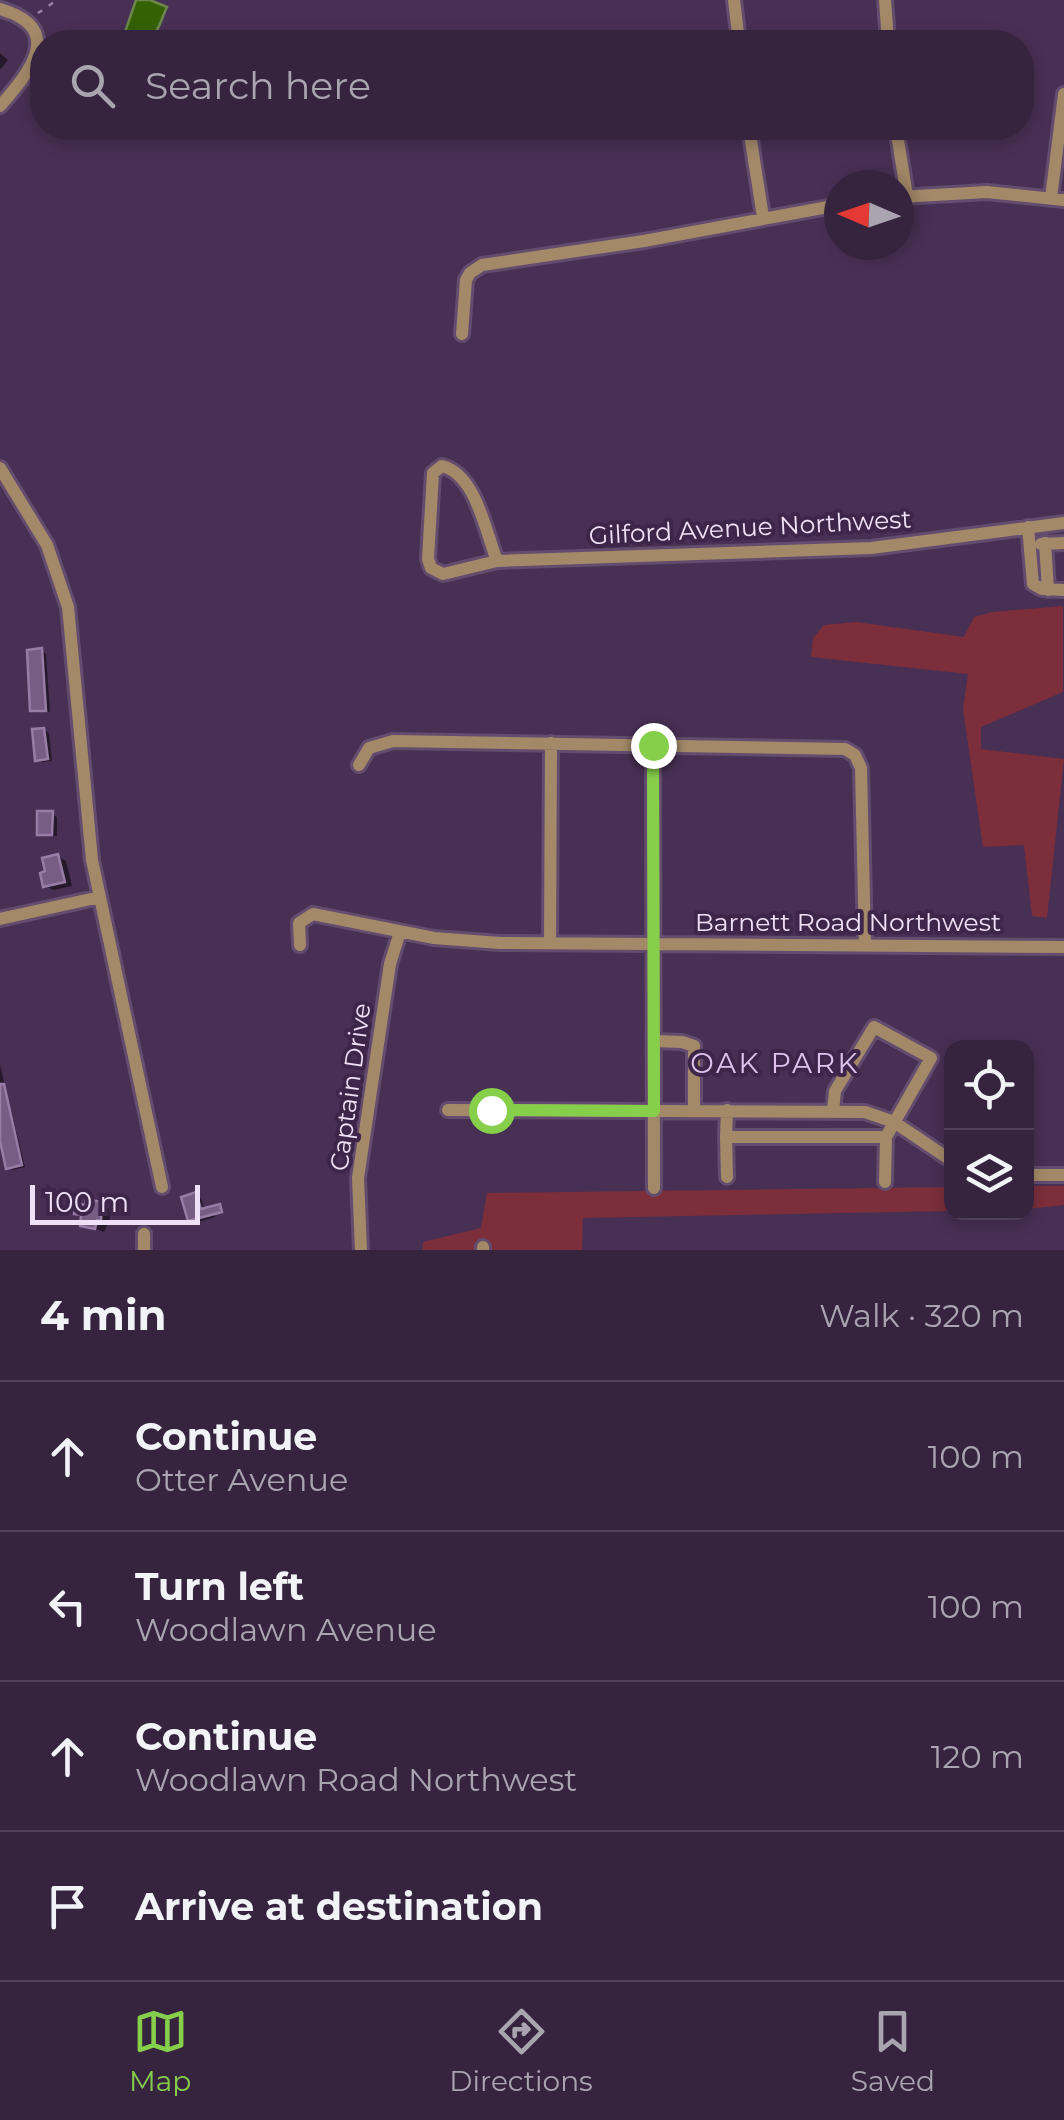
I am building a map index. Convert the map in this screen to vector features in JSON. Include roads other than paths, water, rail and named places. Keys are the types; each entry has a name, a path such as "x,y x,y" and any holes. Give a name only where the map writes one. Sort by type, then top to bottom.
{"street":[{"path":"734,0 737,30"},
{"path":"885,0 887,30"},
{"path":"0,8 27,21 32,30"},
{"path":"0,106 30,67"},
{"path":"914,195 956,191 1057,199 1064,94"},
{"path":"752,140 763,217"},
{"path":"897,140 900,170"},
{"path":"462,334 466,280 482,265 644,241 824,207"},
{"path":"0,468 47,545 63,587 71,632 86,820 162,1187"},
{"name":"Gilford Avenue Northwest","path":"497,562 472,494 452,469 437,468 432,473 428,559 431,568 443,574 497,562 871,548 1064,523"},
{"path":"1028,526 1031,580 1036,587 1064,590"},
{"path":"1029,544 1064,543"},
{"path":"1046,544 1048,590"},
{"path":"359,765 369,748 393,741 845,750 855,755 861,768 865,945"},
{"path":"550,743 550,942"},
{"path":"653,745 654,1188"},
{"path":"0,920 100,898"},
{"name":"Barnett Road Northwest","path":"300,944 300,923 313,914 466,942 1064,948"},
{"name":"Captain Drive","path":"361,1250 358,1178 390,964 400,932"},
{"path":"833,1111 835,1091 872,1030 878,1027 931,1058 886,1138 885,1182"},
{"path":"654,1041 694,1046 694,1111"},
{"path":"448,1110 865,1112 894,1122 944,1156"},
{"path":"727,1110 727,1177"},
{"path":"726,1137 886,1138"},
{"path":"1034,1175 1064,1176"},
{"path":"144,1234 144,1250"}],"district":[{"name":"OAK PARK","path":"775,1063"}]}
